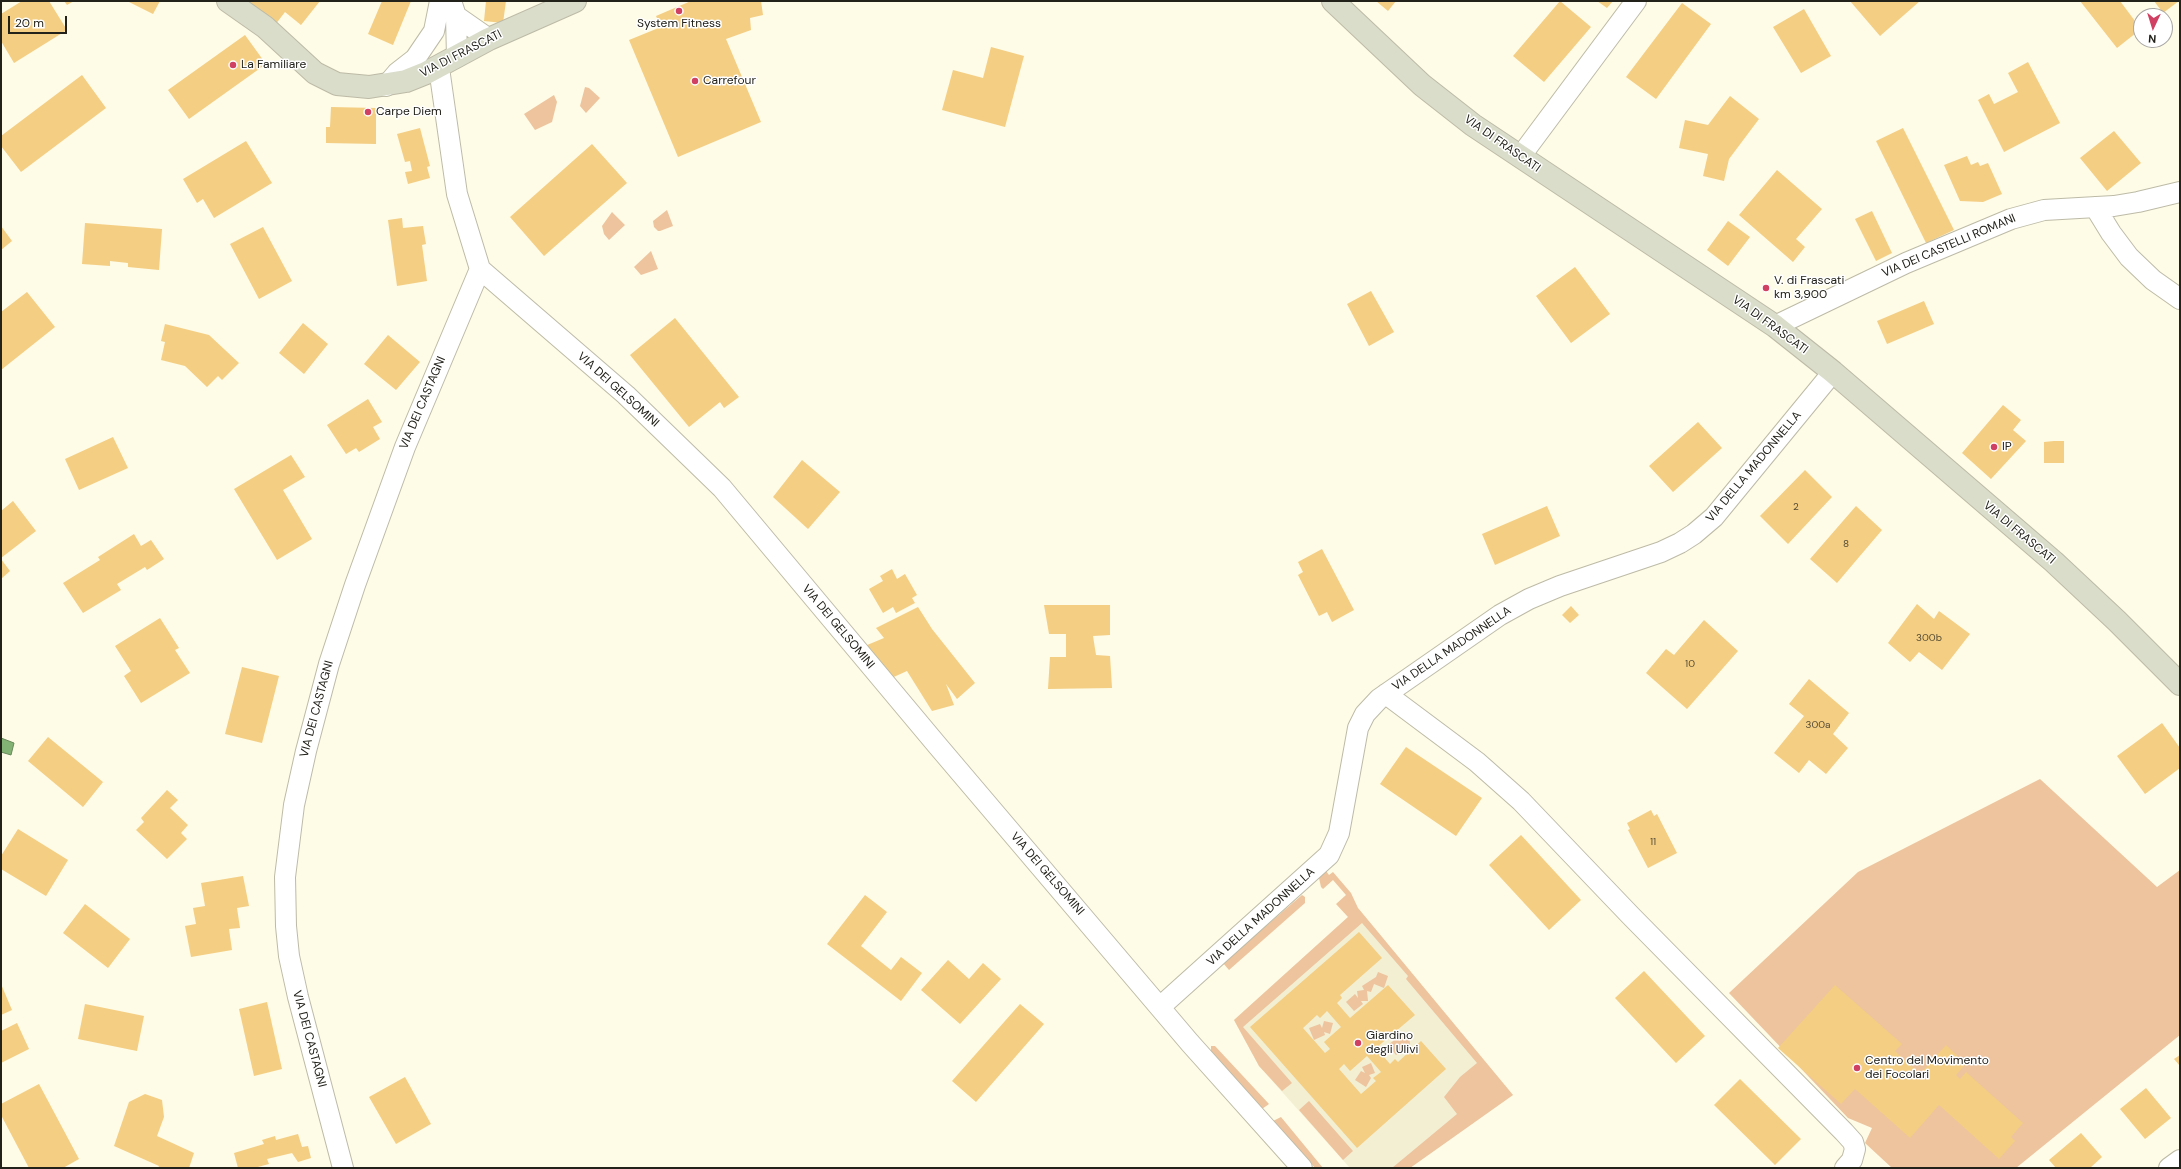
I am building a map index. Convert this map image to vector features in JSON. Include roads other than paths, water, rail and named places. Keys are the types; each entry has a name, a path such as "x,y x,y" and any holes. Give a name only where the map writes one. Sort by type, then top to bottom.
{"main road":[{"name":"VIA DI FRASCATI","path":"228,1 265,26 303,64 323,78 352,86 386,86 575,1"},
{"name":"VIA DI FRASCATI","path":"1333,1 1422,84 1473,125 1775,326 1833,372 2054,562 2117,621 2180,684"}],"street":[{"path":"440,1 434,31 432,65 457,194 480,269"},
{"path":"1520,157 1636,1"},
{"path":"432,65 453,8 489,39"},
{"name":"VIA DEI CASTELLI ROMANI","path":"1775,326 1906,263 1994,225 2044,210 2095,207 2138,202 2180,192"},
{"path":"2095,207 2110,233 2129,257 2159,284 2180,299"},
{"name":"VIA DEI GELSOMINI","path":"480,269 626,395 722,488 937,746 1190,1043 1302,1168"},
{"name":"VIA DEI CASTAGNI","path":"343,1168 298,997 289,956 286,926 286,877 294,805 304,757 329,664 355,585 405,447 480,269"},
{"name":"VIA DELLA MADONNELLA","path":"1160,1007 1330,855 1339,833 1354,743 1365,714 1386,694 1500,616 1528,599 1560,586 1661,552 1694,534 1714,517 1833,372"},
{"path":"1386,694 1477,762 1521,801 1631,916 1844,1132 1851,1140 1855,1149 1852,1160 1845,1168"},
{"path":"2169,1168 2180,1160"}],"place":[{"name":"System Fitness","path":"679,11"},
{"name":"La Familiare","path":"233,65"},
{"name":"Carrefour","path":"695,81"},
{"name":"Carpe Diem","path":"368,112"},
{"name":"V. di Frascati km 3,900","path":"1766,288"},
{"name":"IP","path":"1994,447"},
{"name":"Giardino degli Ulivi","path":"1358,1043"},
{"name":"Centro del Movimento dei Focolari","path":"1857,1068"}]}
